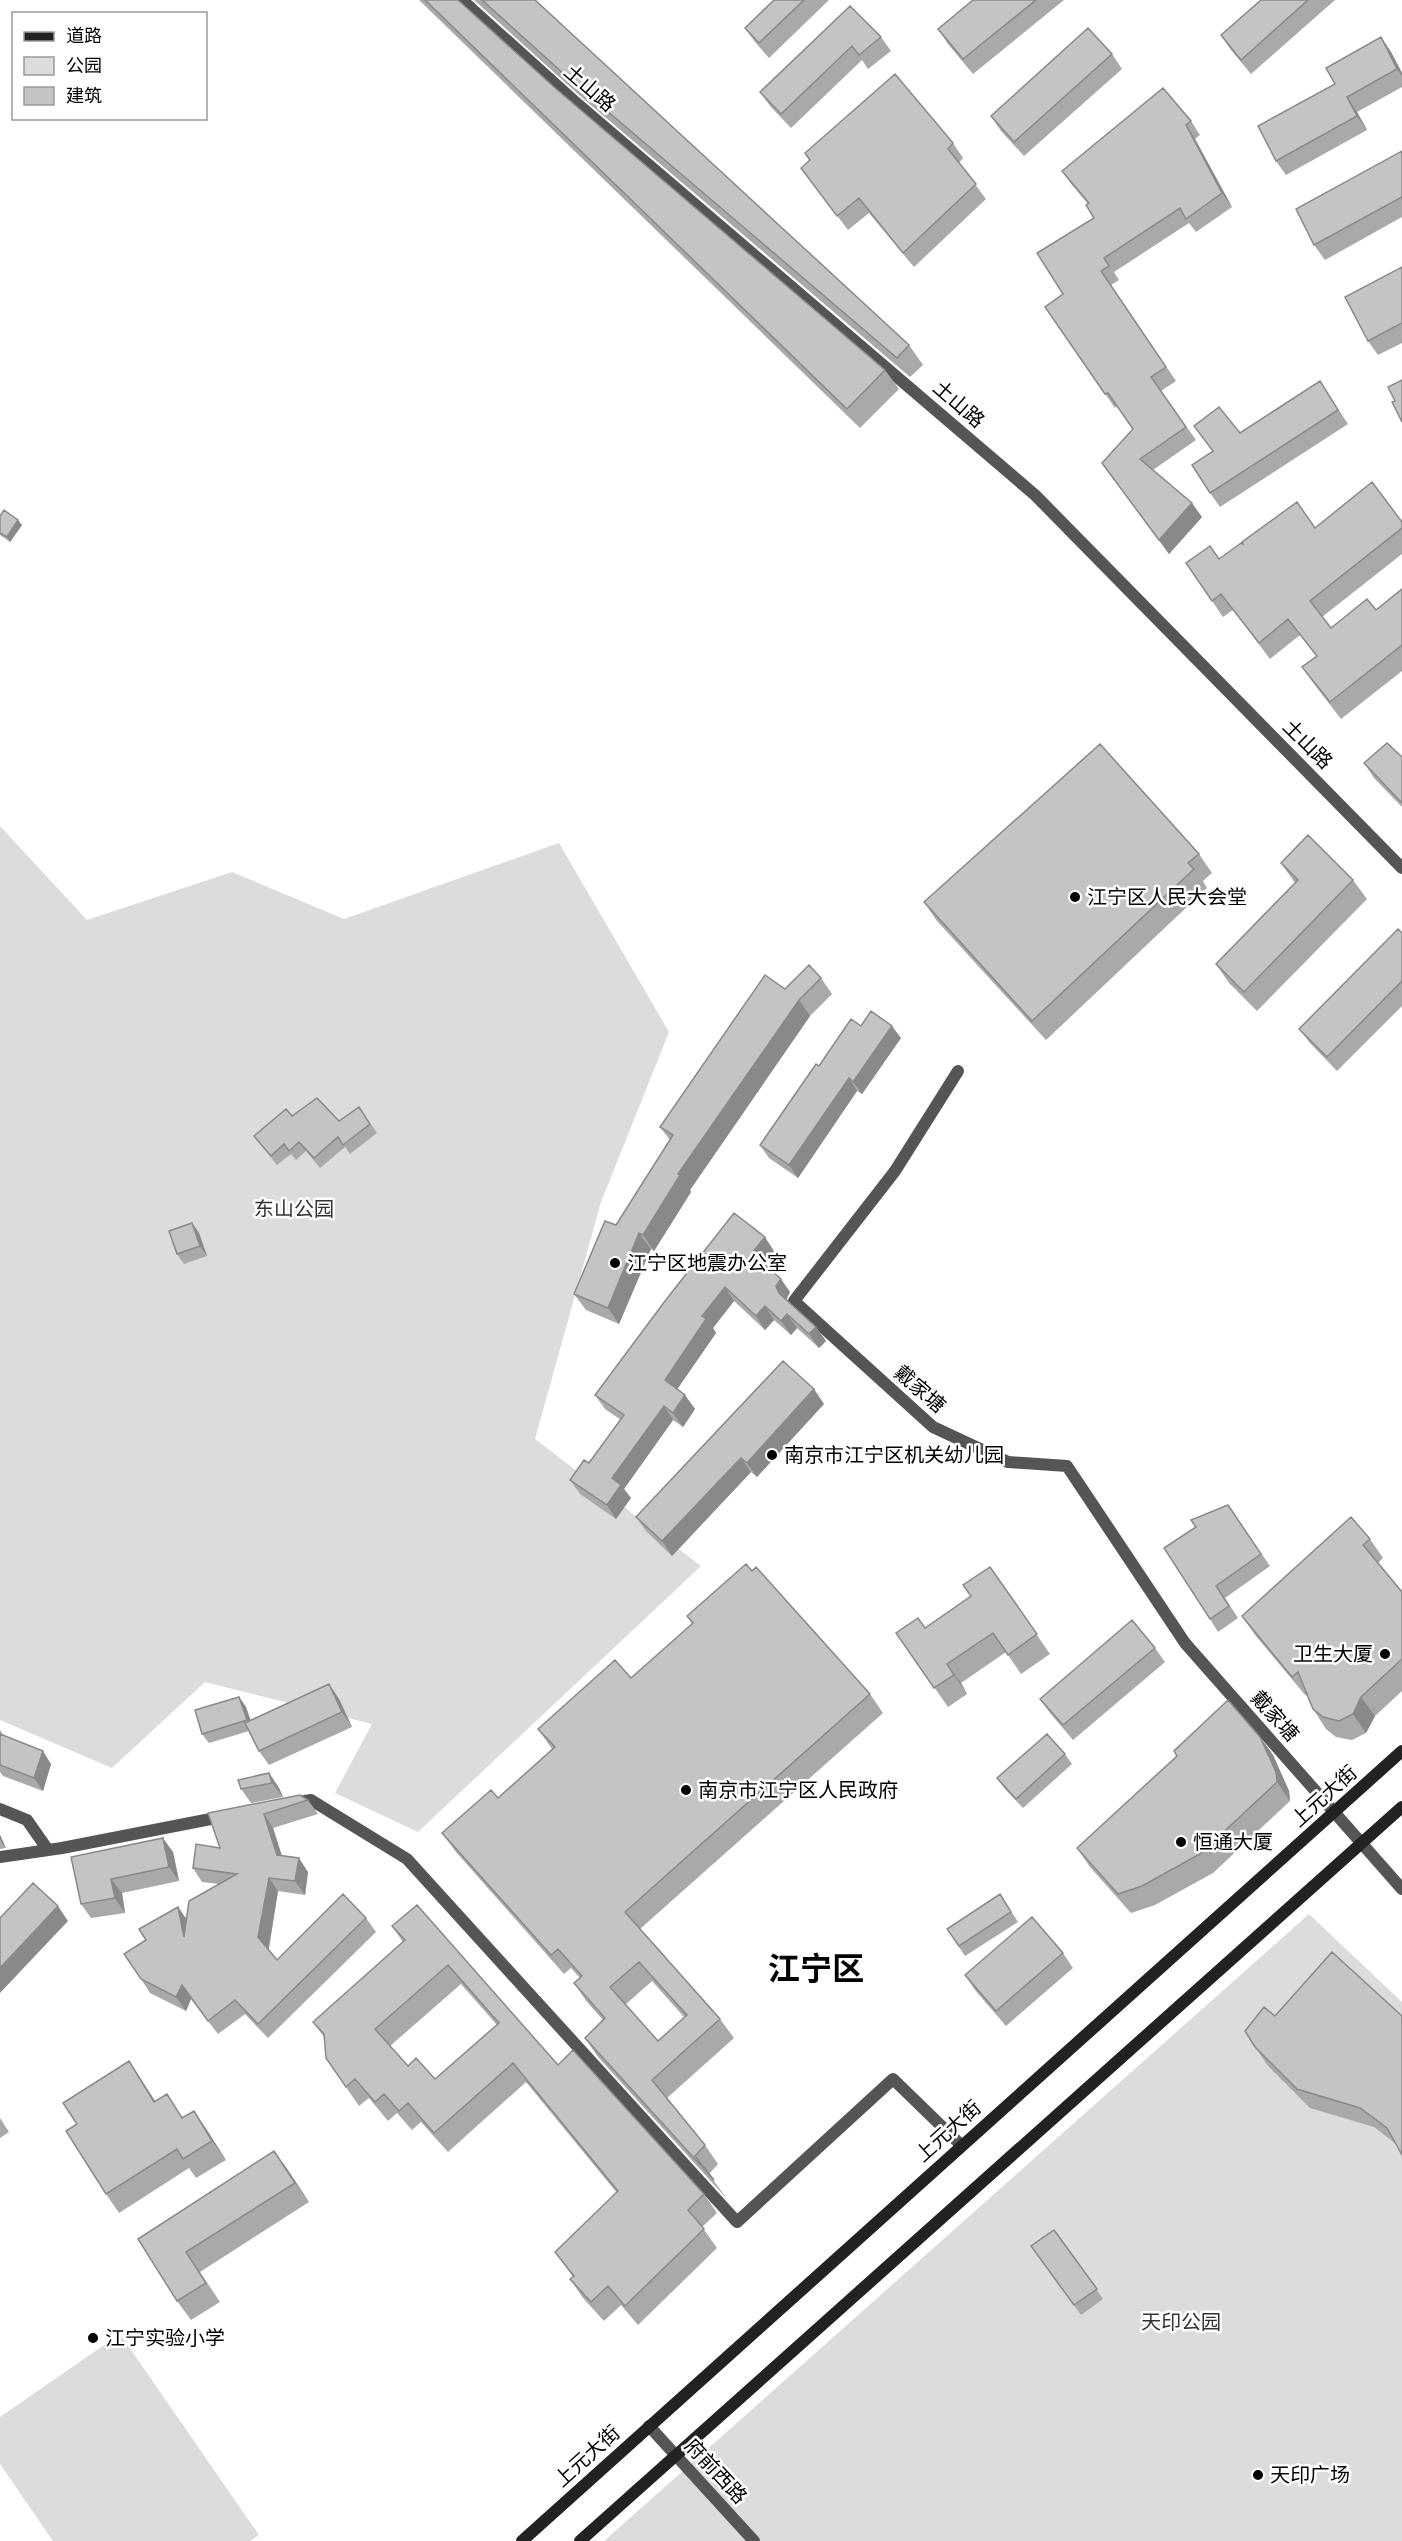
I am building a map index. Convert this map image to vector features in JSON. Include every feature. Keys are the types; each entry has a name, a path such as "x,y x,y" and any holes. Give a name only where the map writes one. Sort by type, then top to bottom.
{"main road":[{"name":"上元大街","path":"522,2541 1402,1751"},
{"path":"580,2541 1402,1807"}],"street":[{"name":"土山路","path":"462,0 573,100 1035,495 1402,868"},
{"name":"戴家塘","path":"958,1071 895,1171 794,1301 933,1428 1008,1462 1067,1466 1185,1643 1335,1813"},
{"path":"277,1806 311,1800 408,1859 737,2222 893,2079 961,2145"},
{"path":"0,1809 27,1820 48,1850"},
{"path":"0,1857 243,1813"},
{"path":"1335,1813 1402,1889"},
{"name":"府前西路","path":"650,2426 754,2541"}],"green space":[{"name":"东山公园","path":"0,826 87,920 232,872 344,919 559,843 669,1032 601,1202 535,1439 701,1566 418,1832 335,1793 372,1724 205,1682 112,1768 0,1720"},
{"name":"天印公园","path":"1309,1914 1402,2002 1402,2541 604,2541"},
{"path":"120,2334 259,2535 250,2541 53,2541 0,2464 0,2417"}],"building":[{"path":"425,0 458,0 554,87 885,370 847,409"},
{"path":"482,0 535,0 909,345 897,358 565,75"},
{"path":"774,0 804,0 759,43 745,28"},
{"path":"973,0 1036,0 963,59 938,29"},
{"path":"1261,0 1308,0 1241,60 1221,35"},
{"path":"850,6 881,37 859,55 852,46 781,114 760,92"},
{"path":"1088,28 1112,54 1014,142 991,116"},
{"path":"1381,37 1397,69 1347,97 1357,116 1276,161 1258,126 1335,84 1326,68"},
{"path":"895,74 953,143 948,149 976,184 903,253 859,198 837,216 801,168 810,160 805,153"},
{"path":"1163,88 1191,121 1186,125 1222,193 1186,219 1180,208 1104,258 1109,266 1101,271 1166,367 1151,377 1186,427 1140,459 1192,503 1159,540 1102,463 1133,429 1108,393 1105,394 1045,307 1063,294 1037,253 1094,218 1086,205 1089,203 1062,171"},
{"path":"1402,151 1402,197 1314,245 1296,209"},
{"path":"1402,267 1402,323 1368,341 1345,297"},
{"path":"1402,380 1402,422 1392,402 1395,401 1388,387"},
{"path":"1320,381 1338,410 1210,493 1192,465 1213,451 1194,426 1219,407 1240,433"},
{"path":"1372,482 1402,522 1402,528 1310,601 1331,628 1367,599 1376,610 1402,589 1402,645 1330,702 1302,667 1317,656 1288,619 1259,643 1221,594 1212,601 1186,563 1210,546 1219,559 1241,543 1243,544 1242,542 1297,502 1315,528"},
{"path":"4,510 18,520 7,537 0,533 0,516"},
{"path":"1387,743 1402,757 1402,803 1364,763"},
{"name":"江宁区人民大会堂","path":"1100,744 1199,854 1188,863 1194,869 1032,1021 924,902"},
{"path":"1308,835 1353,880 1244,992 1216,964 1298,880 1281,863"},
{"path":"1398,929 1402,933 1402,981 1327,1057 1299,1029"},
{"path":"809,965 821,978 799,1000 678,1174 680,1175 643,1235 639,1233 608,1308 574,1294 605,1221 616,1225 673,1135 660,1127 765,975 785,989"},
{"path":"871,1011 892,1026 853,1082 849,1078 789,1165 760,1145 816,1064 819,1066 851,1019 861,1026"},
{"path":"317,1098 339,1121 359,1107 370,1124 343,1145 338,1137 314,1158 299,1142 289,1151 284,1144 271,1156 254,1136 286,1109 292,1116"},
{"path":"734,1213 765,1237 752,1253 781,1279 776,1286 779,1293 816,1327 809,1334 787,1314 781,1321 765,1306 756,1316 725,1287 702,1316 706,1319 665,1380 685,1395 673,1413 664,1406 612,1478 621,1485 607,1505 570,1480 584,1460 589,1463 624,1415 595,1395"},
{"path":"192,1223 200,1246 177,1254 169,1231"},
{"path":"783,1361 814,1389 747,1463 741,1458 662,1541 636,1517"},
{"path":"1228,1505 1261,1554 1216,1586 1229,1606 1210,1619 1164,1548 1196,1527 1191,1520"},
{"path":"1351,1517 1370,1539 1363,1545 1402,1592 1402,1659 1361,1697 1353,1714 1339,1721 1323,1717 1313,1709 1298,1672 1292,1677 1242,1616"},
{"path":"746,1564 752,1571 756,1567 870,1694 625,1912 720,2019 652,2080 705,2145 695,2156 714,2180 585,2038 605,2018 574,1983 582,1976 558,1949 551,1955 442,1833 491,1790 498,1798 555,1747 538,1729 615,1660 631,1678 693,1623 687,1616","holes":["639,1962 687,2015 658,2041 610,1987"]},
{"path":"990,1567 1037,1634 1008,1655 993,1633 947,1664 954,1675 934,1688 896,1633 918,1618 925,1628 971,1596 963,1585"},
{"path":"1132,1620 1155,1648 1063,1725 1040,1699"},
{"path":"329,1684 342,1712 259,1751 245,1723"},
{"path":"239,1697 247,1720 202,1734 195,1710"},
{"name":"恒通大厦","path":"1228,1700 1260,1737 1276,1772 1277,1782 1200,1854 1142,1886 1118,1894 1077,1848 1177,1756 1174,1751"},
{"path":"0,1734 43,1751 34,1778 0,1765"},
{"path":"1047,1734 1065,1754 1016,1799 997,1778"},
{"path":"269,1773 272,1783 241,1789 238,1780"},
{"path":"300,1795 308,1800 264,1814 277,1855 299,1858 295,1881 269,1878 258,1937 277,1960 343,1894 366,1918 258,2024 235,2000 208,2021 182,1985 176,1997 141,1979 124,1954 146,1940 139,1929 178,1907 184,1937 189,1901 237,1874 193,1868 196,1844 220,1848 208,1813"},
{"path":"163,1838 169,1867 111,1879 115,1898 81,1904 71,1857"},
{"path":"33,1883 58,1906 0,1968 0,1918"},
{"path":"1000,1894 1011,1912 959,1946 947,1929"},
{"path":"417,1905 558,2065 573,2050 704,2194 688,2210 704,2229 625,2306 608,2286 591,2302 570,2279 574,2276 555,2252 618,2191 513,2063 434,2133 408,2103 399,2111 384,2094 375,2102 355,2079 346,2087 326,2058 324,2034 313,2022 405,1940 392,1926","holes":["448,1965 499,2023 435,2079 416,2058 408,2066 375,2029"]},
{"path":"1032,1917 1063,1953 996,2011 965,1975"},
{"path":"1332,1952 1402,2016 1402,2155 1387,2128 1360,2108 1297,2089 1255,2047 1245,2031 1264,2007 1275,2016"},
{"path":"129,2061 154,2102 167,2094 182,2118 194,2111 212,2141 183,2159 177,2149 106,2194 66,2131 77,2124 63,2103"},
{"path":"274,2151 295,2183 186,2252 206,2283 177,2301 138,2239"},
{"path":"1054,2230 1097,2289 1074,2305 1031,2246"}],"place":[{"name":"江宁区人民大会堂","path":"1075,897"},
{"name":"江宁区地震办公室","path":"615,1263"},
{"name":"南京市江宁区机关幼儿园","path":"772,1455"},
{"name":"卫生大厦","path":"1385,1654"},
{"name":"南京市江宁区人民政府","path":"686,1790"},
{"name":"恒通大厦","path":"1181,1842"},
{"name":"江宁实验小学","path":"93,2338"},
{"name":"天印广场","path":"1258,2475"}],"district":[{"name":"江宁区","path":"816,1969"}]}
